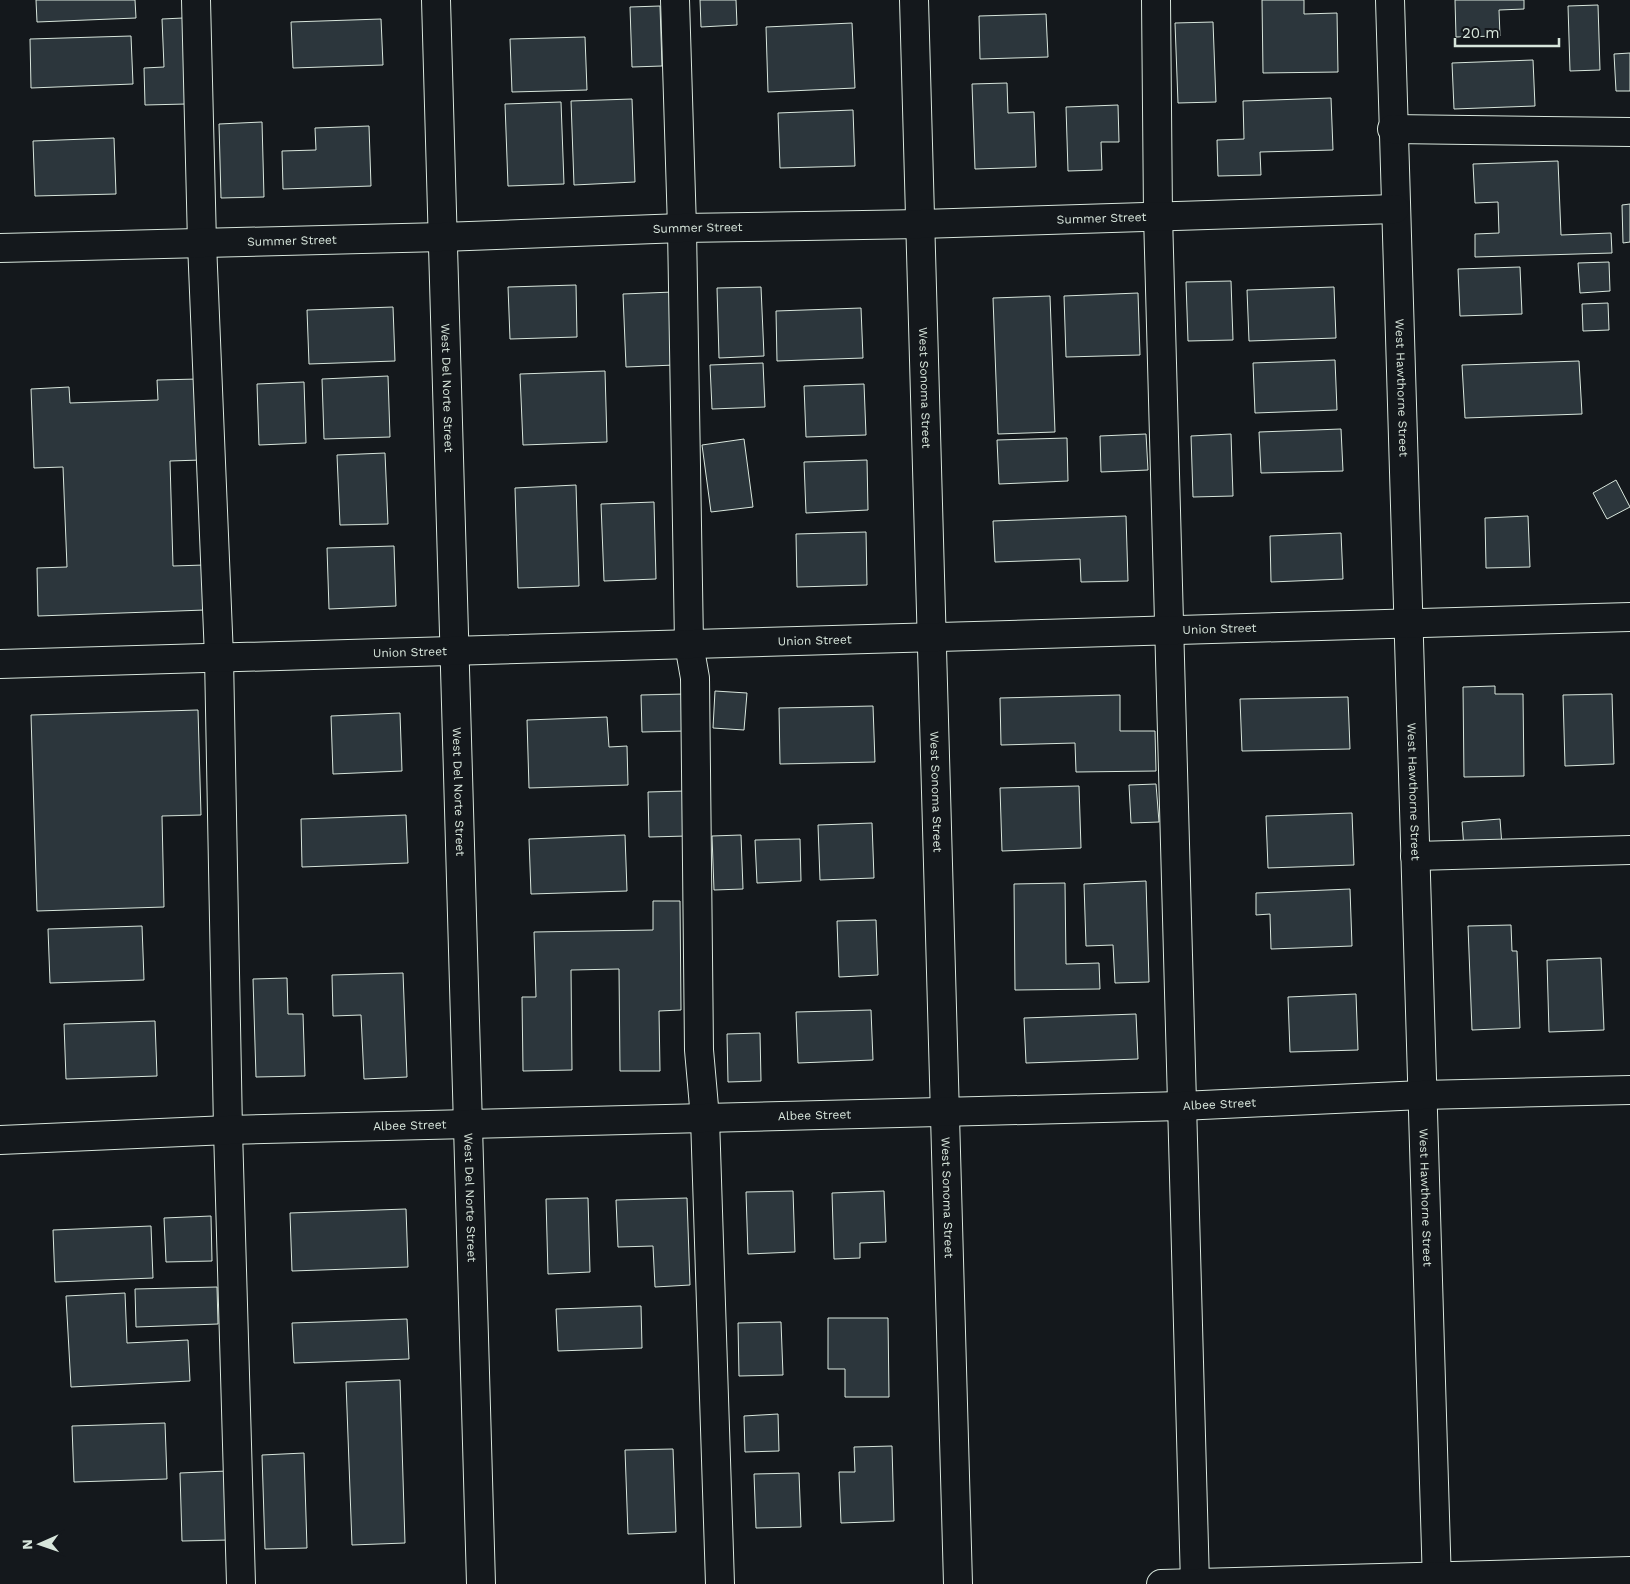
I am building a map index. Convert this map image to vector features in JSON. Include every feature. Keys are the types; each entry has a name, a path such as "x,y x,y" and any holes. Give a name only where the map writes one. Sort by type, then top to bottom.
{"street":[{"path":"196,0 202,243 219,657 228,1130 241,1584"},
{"name":"West Del Norte Street","path":"436,0 480,1584"},
{"path":"675,0 682,228 689,644 695,678 699,1050 705,1118 720,1584"},
{"name":"West Sonoma Street","path":"914,0 958,1584"},
{"path":"1156,0 1158,215 1195,1583"},
{"name":"West Hawthorne Street","path":"1390,0 1392,129 1437,1580"},
{"path":"1392,129 1630,132"},
{"name":"Summer Street","path":"0,248 442,237 682,228 921,224 1395,209"},
{"name":"Union Street","path":"0,664 1630,617"},
{"path":"1415,856 1630,850"},
{"name":"Albee Street","path":"0,1140 228,1130 1181,1106 1422,1095 1630,1090"},
{"path":"1161,1584 1437,1580 1630,1571"}],"building":[{"path":"36,0 135,0 136,18 37,22"},
{"path":"700,0 736,0 737,25 701,27"},
{"path":"1262,0 1304,0 1304,14 1337,13 1338,72 1263,73"},
{"path":"1455,0 1524,0 1524,9 1499,10 1500,36 1456,37"},
{"path":"1598,5 1600,70 1570,71 1568,6"},
{"path":"660,6 662,66 632,67 630,7"},
{"path":"1046,14 1048,57 980,59 979,16"},
{"path":"183,18 186,104 145,105 144,68 164,67 162,19"},
{"path":"381,19 383,65 293,68 291,22"},
{"path":"1213,22 1216,102 1178,103 1175,23"},
{"path":"852,23 855,88 768,92 766,27"},
{"path":"131,36 133,84 31,88 30,39"},
{"path":"585,37 587,90 512,92 510,39"},
{"path":"1630,53 1630,91 1616,91 1614,54"},
{"path":"1533,60 1535,106 1454,109 1452,63"},
{"path":"1007,83 1008,113 1034,112 1036,167 975,169 972,84"},
{"path":"1331,98 1333,150 1260,152 1261,175 1218,176 1217,140 1244,139 1243,101"},
{"path":"632,99 635,182 574,185 571,101"},
{"path":"561,102 564,184 508,186 505,104"},
{"path":"1118,105 1119,142 1101,142 1102,170 1068,171 1066,107"},
{"path":"853,110 855,166 780,168 778,113"},
{"path":"262,122 264,197 221,198 219,124"},
{"path":"369,126 371,186 283,189 282,151 316,150 315,128"},
{"path":"114,138 116,194 35,196 33,141"},
{"path":"1558,161 1561,235 1611,233 1612,253 1475,257 1475,234 1499,233 1498,202 1475,203 1473,164"},
{"path":"1630,204 1630,242 1623,243 1622,205"},
{"path":"1609,262 1610,291 1580,293 1578,263"},
{"path":"1520,267 1522,314 1460,316 1458,269"},
{"path":"1231,281 1233,340 1188,341 1186,282"},
{"path":"576,285 577,337 510,339 508,287"},
{"path":"761,287 764,356 719,358 717,288"},
{"path":"1334,287 1336,338 1249,341 1247,290"},
{"path":"673,292 675,365 626,367 623,294"},
{"path":"1138,293 1140,355 1066,357 1064,296"},
{"path":"1050,296 1055,432 998,434 993,298"},
{"path":"1608,303 1609,330 1583,331 1582,304"},
{"path":"393,307 395,361 309,364 307,310"},
{"path":"861,308 863,358 777,361 776,311"},
{"path":"1335,360 1337,410 1255,413 1253,363"},
{"path":"1579,361 1582,414 1465,418 1462,365"},
{"path":"763,363 765,407 712,409 710,365"},
{"path":"605,371 607,442 523,445 520,374"},
{"path":"388,376 390,437 324,439 322,379"},
{"path":"198,379 201,460 170,461 173,566 204,565 205,610 38,616 37,568 67,567 63,467 34,468 31,389 69,387 70,403 158,400 157,380"},
{"path":"304,382 306,443 259,445 257,384"},
{"path":"864,384 866,435 806,437 804,386"},
{"path":"1341,429 1343,471 1261,473 1259,432"},
{"path":"1146,434 1148,470 1101,472 1100,436"},
{"path":"1231,434 1233,496 1193,497 1191,436"},
{"path":"1067,438 1068,481 999,484 997,440"},
{"path":"744,439 753,507 711,512 702,445"},
{"path":"385,453 388,524 340,525 337,455"},
{"path":"867,460 868,510 806,513 804,462"},
{"path":"1616,480 1630,507 1607,519 1593,493"},
{"path":"576,485 579,586 518,588 515,488"},
{"path":"654,502 656,579 604,581 601,504"},
{"path":"1126,516 1128,581 1081,582 1080,559 995,562 993,521"},
{"path":"1528,516 1530,567 1486,568 1485,518"},
{"path":"866,532 867,585 797,587 796,534"},
{"path":"1341,533 1343,579 1271,582 1270,536"},
{"path":"394,546 396,606 329,609 327,548"},
{"path":"1495,686 1495,694 1523,694 1524,776 1464,777 1463,687"},
{"path":"715,691 747,693 744,730 713,728"},
{"path":"685,694 685,731 642,732 641,695"},
{"path":"1612,694 1614,764 1565,766 1563,695"},
{"path":"1120,695 1120,731 1155,731 1156,771 1076,772 1075,743 1001,745 1000,698"},
{"path":"1348,697 1350,749 1242,751 1240,699"},
{"path":"873,706 875,762 780,764 779,708"},
{"path":"198,710 201,815 162,816 164,907 37,911 31,715"},
{"path":"400,713 402,771 333,774 331,716"},
{"path":"607,717 609,747 627,746 628,785 529,788 527,720"},
{"path":"1156,784 1159,822 1131,823 1129,785"},
{"path":"1079,786 1081,848 1002,851 1000,788"},
{"path":"685,791 687,836 649,837 648,792"},
{"path":"1352,813 1354,865 1268,868 1266,816"},
{"path":"406,815 408,863 302,867 301,819"},
{"path":"1500,819 1502,846 1464,848 1462,822"},
{"path":"872,823 874,878 820,880 818,825"},
{"path":"625,835 627,891 531,894 529,839"},
{"path":"741,835 743,889 714,890 712,836"},
{"path":"800,839 801,881 757,883 755,840"},
{"path":"1146,881 1149,982 1115,983 1113,945 1086,946 1084,884"},
{"path":"1065,883 1066,964 1099,963 1100,989 1015,990 1014,884"},
{"path":"1350,889 1352,946 1271,949 1270,914 1256,915 1256,893"},
{"path":"653,901 680,901 681,1010 659,1011 660,1071 620,1071 619,969 571,970 572,1070 523,1071 522,997 536,997 534,932 653,930"},
{"path":"876,920 878,975 839,977 837,921"},
{"path":"1511,925 1512,951 1517,951 1520,1028 1472,1030 1468,926"},
{"path":"142,926 144,980 50,983 48,929"},
{"path":"1601,958 1604,1030 1549,1032 1547,960"},
{"path":"403,973 407,1077 364,1079 361,1015 333,1016 332,975"},
{"path":"287,978 288,1014 303,1014 305,1076 256,1077 253,979"},
{"path":"1356,994 1358,1050 1290,1052 1288,997"},
{"path":"871,1010 873,1060 798,1063 796,1012"},
{"path":"1136,1014 1138,1059 1026,1063 1024,1018"},
{"path":"155,1021 157,1076 66,1079 64,1024"},
{"path":"760,1033 761,1081 728,1082 727,1034"},
{"path":"793,1191 795,1252 748,1254 746,1192"},
{"path":"884,1191 886,1242 860,1243 860,1258 834,1259 832,1193"},
{"path":"588,1198 590,1272 548,1274 546,1199"},
{"path":"687,1198 690,1285 655,1287 653,1246 618,1247 616,1200"},
{"path":"406,1209 408,1267 292,1271 290,1213"},
{"path":"211,1216 212,1261 166,1262 164,1218"},
{"path":"151,1226 153,1278 55,1282 53,1230"},
{"path":"217,1287 218,1324 136,1327 135,1289"},
{"path":"125,1293 127,1343 188,1340 190,1381 71,1387 66,1296"},
{"path":"641,1306 642,1348 558,1351 556,1309"},
{"path":"828,1318 888,1318 889,1397 845,1397 845,1369 828,1369"},
{"path":"407,1319 409,1359 294,1363 292,1323"},
{"path":"781,1322 783,1375 739,1376 738,1323"},
{"path":"400,1380 405,1543 352,1545 346,1382"},
{"path":"778,1414 779,1451 745,1452 744,1416"},
{"path":"165,1423 167,1479 74,1482 72,1426"},
{"path":"892,1446 894,1521 841,1523 839,1472 855,1472 854,1447"},
{"path":"673,1449 676,1532 628,1534 625,1450"},
{"path":"304,1453 307,1548 265,1549 262,1455"},
{"path":"227,1471 229,1540 182,1541 180,1473"},
{"path":"799,1473 801,1527 756,1528 754,1474"}]}
